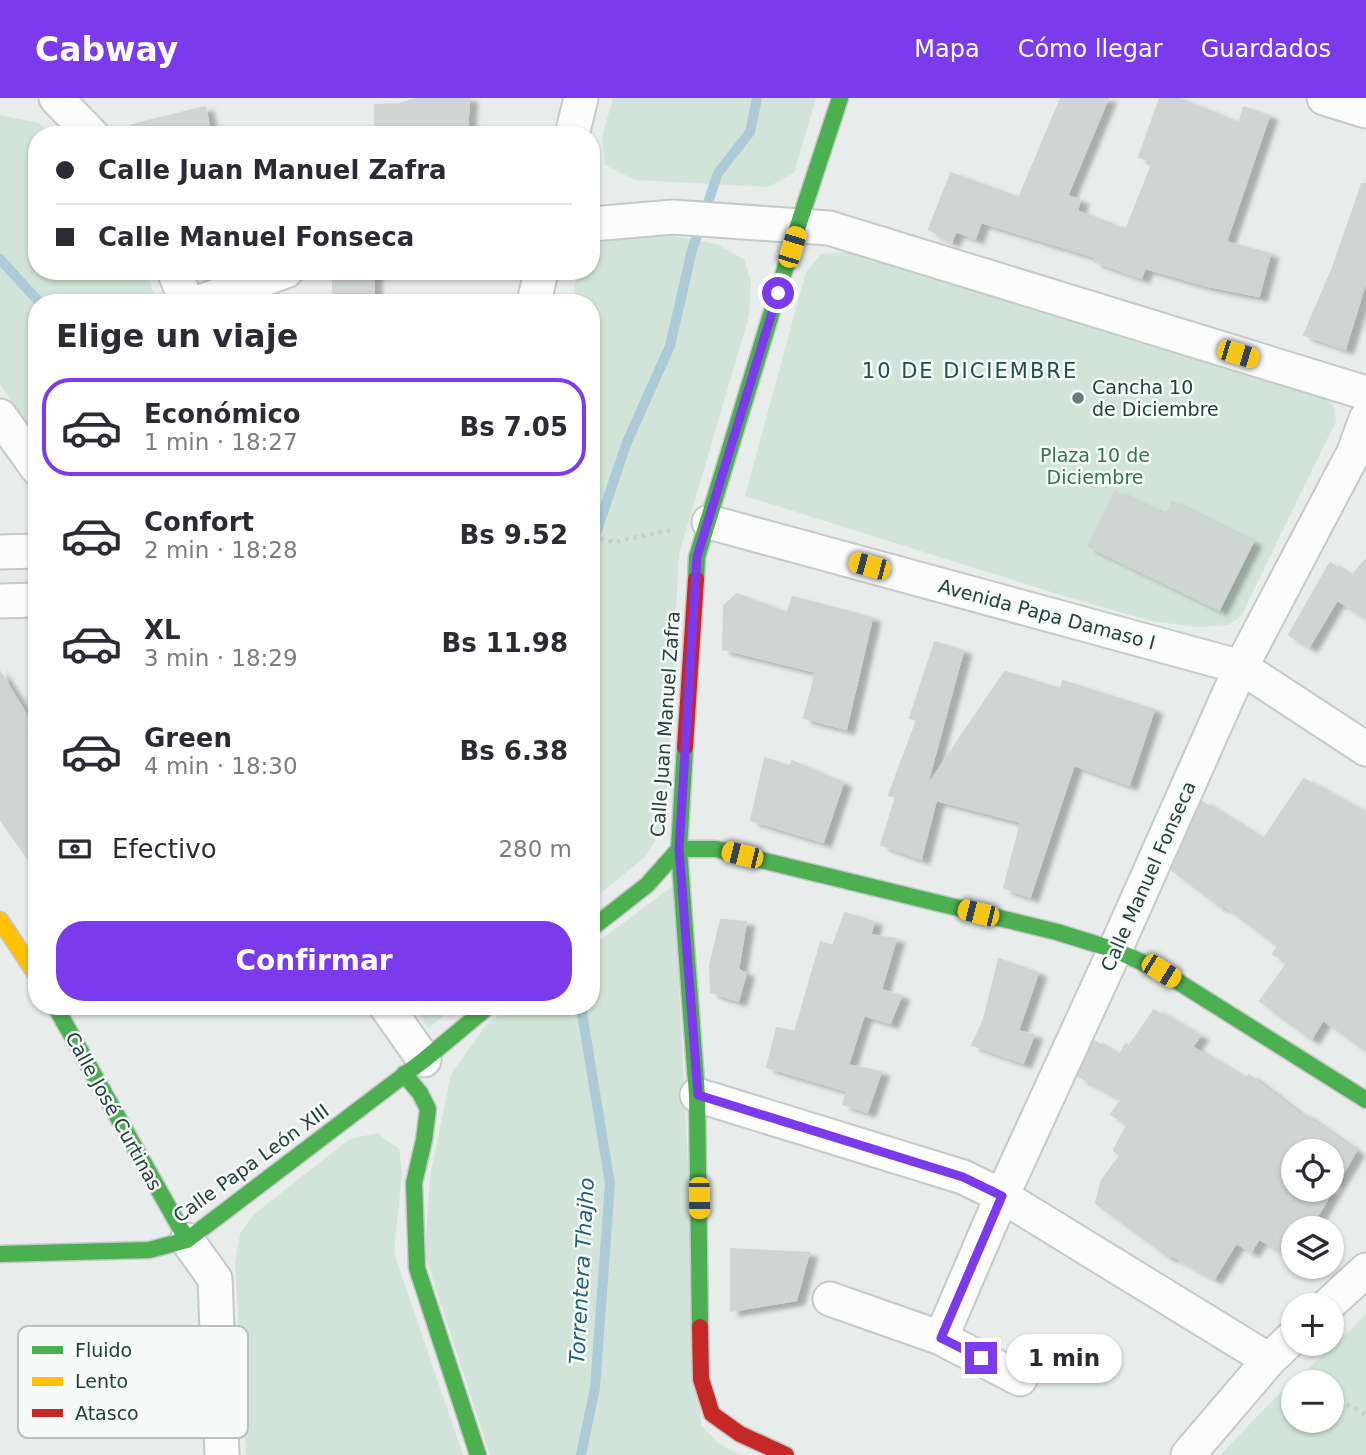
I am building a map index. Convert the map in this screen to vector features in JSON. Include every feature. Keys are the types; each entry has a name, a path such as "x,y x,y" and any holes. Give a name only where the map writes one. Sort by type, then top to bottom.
{"street":[{"path":"56,98 83,126"},
{"path":"574,126 581,98"},
{"name":"Calle Juan Manuel Zafra","path":"786,1455 740,1434 712,1414 701,1379 698,1095 679,849 697,557 840,98"},
{"path":"1324,98 1366,111"},
{"path":"600,223 673,217 830,228 1366,393"},
{"path":"222,294 261,280"},
{"path":"0,416 28,455"},
{"name":"Calle Manuel Fonseca","path":"941,1338 1002,1196 1241,667 1360,454 1366,419"},
{"name":"Avenida Papa Damaso I","path":"709,522 1241,667 1366,749"},
{"path":"0,552 28,551"},
{"path":"0,601 28,600"},
{"path":"600,922 647,885 679,849 716,849 1057,932 1115,950 1161,971 1366,1100"},
{"path":"0,920 21,964"},
{"name":"Calle José Curtinas","path":"68,1015 187,1240 215,1279 217,1326"},
{"path":"390,1015 414,1067 420,1093 428,1109 414,1183 417,1268 478,1455"},
{"name":"Calle Papa León XIII","path":"0,1254 149,1250 187,1240 389,1087 478,1015"},
{"path":"698,1095 963,1177 1002,1196 1269,1360"},
{"path":"1341,1293 1366,1270"},
{"path":"830,1299 941,1338 1020,1379"},
{"path":"1188,1455 1281,1348"}],"path":[{"path":"600,539 614,542 709,522"},
{"path":"1344,1403 1366,1415"}],"green space":[{"path":"613,98 816,98 794,173 768,187 635,180 605,165 602,137"},
{"path":"0,115 39,123 42,126 28,126 28,280 149,280 154,294 28,294 28,425 0,384"},
{"path":"649,231 716,244 744,259 751,282 749,316 679,554 666,804 659,834 645,857 600,894 600,294 573,294 576,280 600,280 600,232"},
{"name":"Plaza 10 de Diciembre","path":"847,252 1326,398 1335,409 1336,421 1241,616 1228,625 1197,627 1151,621 745,496 806,272 821,254"},
{"path":"674,885 701,1425 719,1444 743,1455 490,1455 425,1255 430,1177 451,1074 487,1024 498,1015 600,1015 600,940"},
{"path":"420,1015 445,1015 428,1028"},
{"path":"377,1133 399,1149 402,1172 394,1253 463,1455 246,1455 248,1326 239,1326 235,1263 240,1234 253,1215 350,1139"},
{"path":"1366,1314 1366,1455 1220,1455 1281,1393 1281,1433 1344,1433 1344,1370 1306,1370 1322,1356 1344,1356 1344,1336"}],"building":[{"path":"420,98 469,98 467,126 375,126 375,105 399,104"},
{"path":"1061,98 1108,98 1067,196 1080,200 1077,211 1126,230 1153,162 1139,157 1160,98 1178,98 1239,123 1244,107 1269,116 1226,242 1270,254 1259,296 1208,286 1145,268 1141,278 1094,261 1095,257 981,222 975,239 956,231 951,242 929,229 951,173 1019,198"},
{"path":"205,107 209,126 132,126"},
{"path":"1362,184 1366,184 1366,281 1345,349 1304,335 1332,270"},
{"path":"333,280 374,280 373,294 333,294"},
{"path":"1115,492 1166,516 1172,502 1253,542 1219,610 1088,546"},
{"path":"1366,559 1366,618 1337,600 1309,647 1289,635 1330,563 1351,577"},
{"path":"737,594 787,613 793,597 872,618 846,729 804,718 816,672 723,649 724,606"},
{"path":"935,642 963,651 926,788 1005,672 1061,689 1063,681 1154,710 1129,785 1074,765 1030,897 1004,888 1021,822 936,800 921,859 881,845 896,797 889,795 917,720 910,718"},
{"path":"0,672 28,717 28,858 0,819"},
{"path":"765,758 790,767 792,761 843,783 823,842 751,820"},
{"path":"1304,779 1366,814 1366,1050 1323,1020 1311,1039 1260,1001 1288,962 1273,954 1278,946 1172,870 1202,802 1263,840"},
{"path":"845,913 874,922 870,935 896,939 881,990 901,996 890,1023 864,1015 848,1065 881,1072 867,1112 843,1104 847,1091 767,1067 777,1028 795,1032 821,942 833,946"},
{"path":"721,920 746,922 738,970 746,973 738,1001 711,992 710,965"},
{"path":"999,959 1038,973 1018,1031 1034,1035 1023,1063 972,1045 983,1022"},
{"path":"1154,1010 1200,1036 1192,1047 1245,1079 1249,1075 1302,1116 1303,1114 1339,1139 1281,1139 1281,1202 1326,1202 1317,1216 1281,1216 1281,1251 1259,1239 1251,1252 1236,1243 1214,1279 1171,1255 1169,1257 1096,1203 1102,1180 1120,1156 1114,1150 1127,1125 1111,1114 1122,1099 1078,1076 1094,1041 1119,1056 1126,1044 1129,1046"},
{"path":"1344,1143 1356,1151 1344,1171"},
{"path":"731,1249 809,1253 796,1300 731,1311"}],"waterway":[{"path":"600,521 627,442 670,346 692,250 718,173 750,132 757,98"},
{"name":"Torrentera Thajho","path":"0,259 32,294"},
{"name":"Torrentera Thajho","path":"581,1455 595,1388 610,1184 582,1015"}],"traffic: fast":[{"path":"696,579 697,557 840,98"},
{"path":"685,747 679,849 697,1095 700,1327"},
{"path":"679,849 716,849 1057,932 1115,950 1161,971 1366,1100"},
{"path":"600,922 647,885 679,849"},
{"path":"60,1015 187,1240"},
{"path":"0,1254 149,1250 187,1240 424,1060 478,1015"},
{"path":"404,1074 420,1093 428,1109 414,1183 417,1268 478,1455"}],"traffic: slow":[{"path":"0,920 28,962"}],"traffic: jam":[{"path":"685,747 696,579"},
{"path":"700,1327 701,1379 712,1414 740,1434 786,1455"}],"place":[{"name":"Cancha 10 de Diciembre","path":"1078,398"}],"district":[{"name":"10 DE DICIEMBRE","path":"970,371"}],"route":[{"path":"778,293 697,557 679,849 698,1095 963,1177 1002,1196 941,1338 981,1358"}]}
